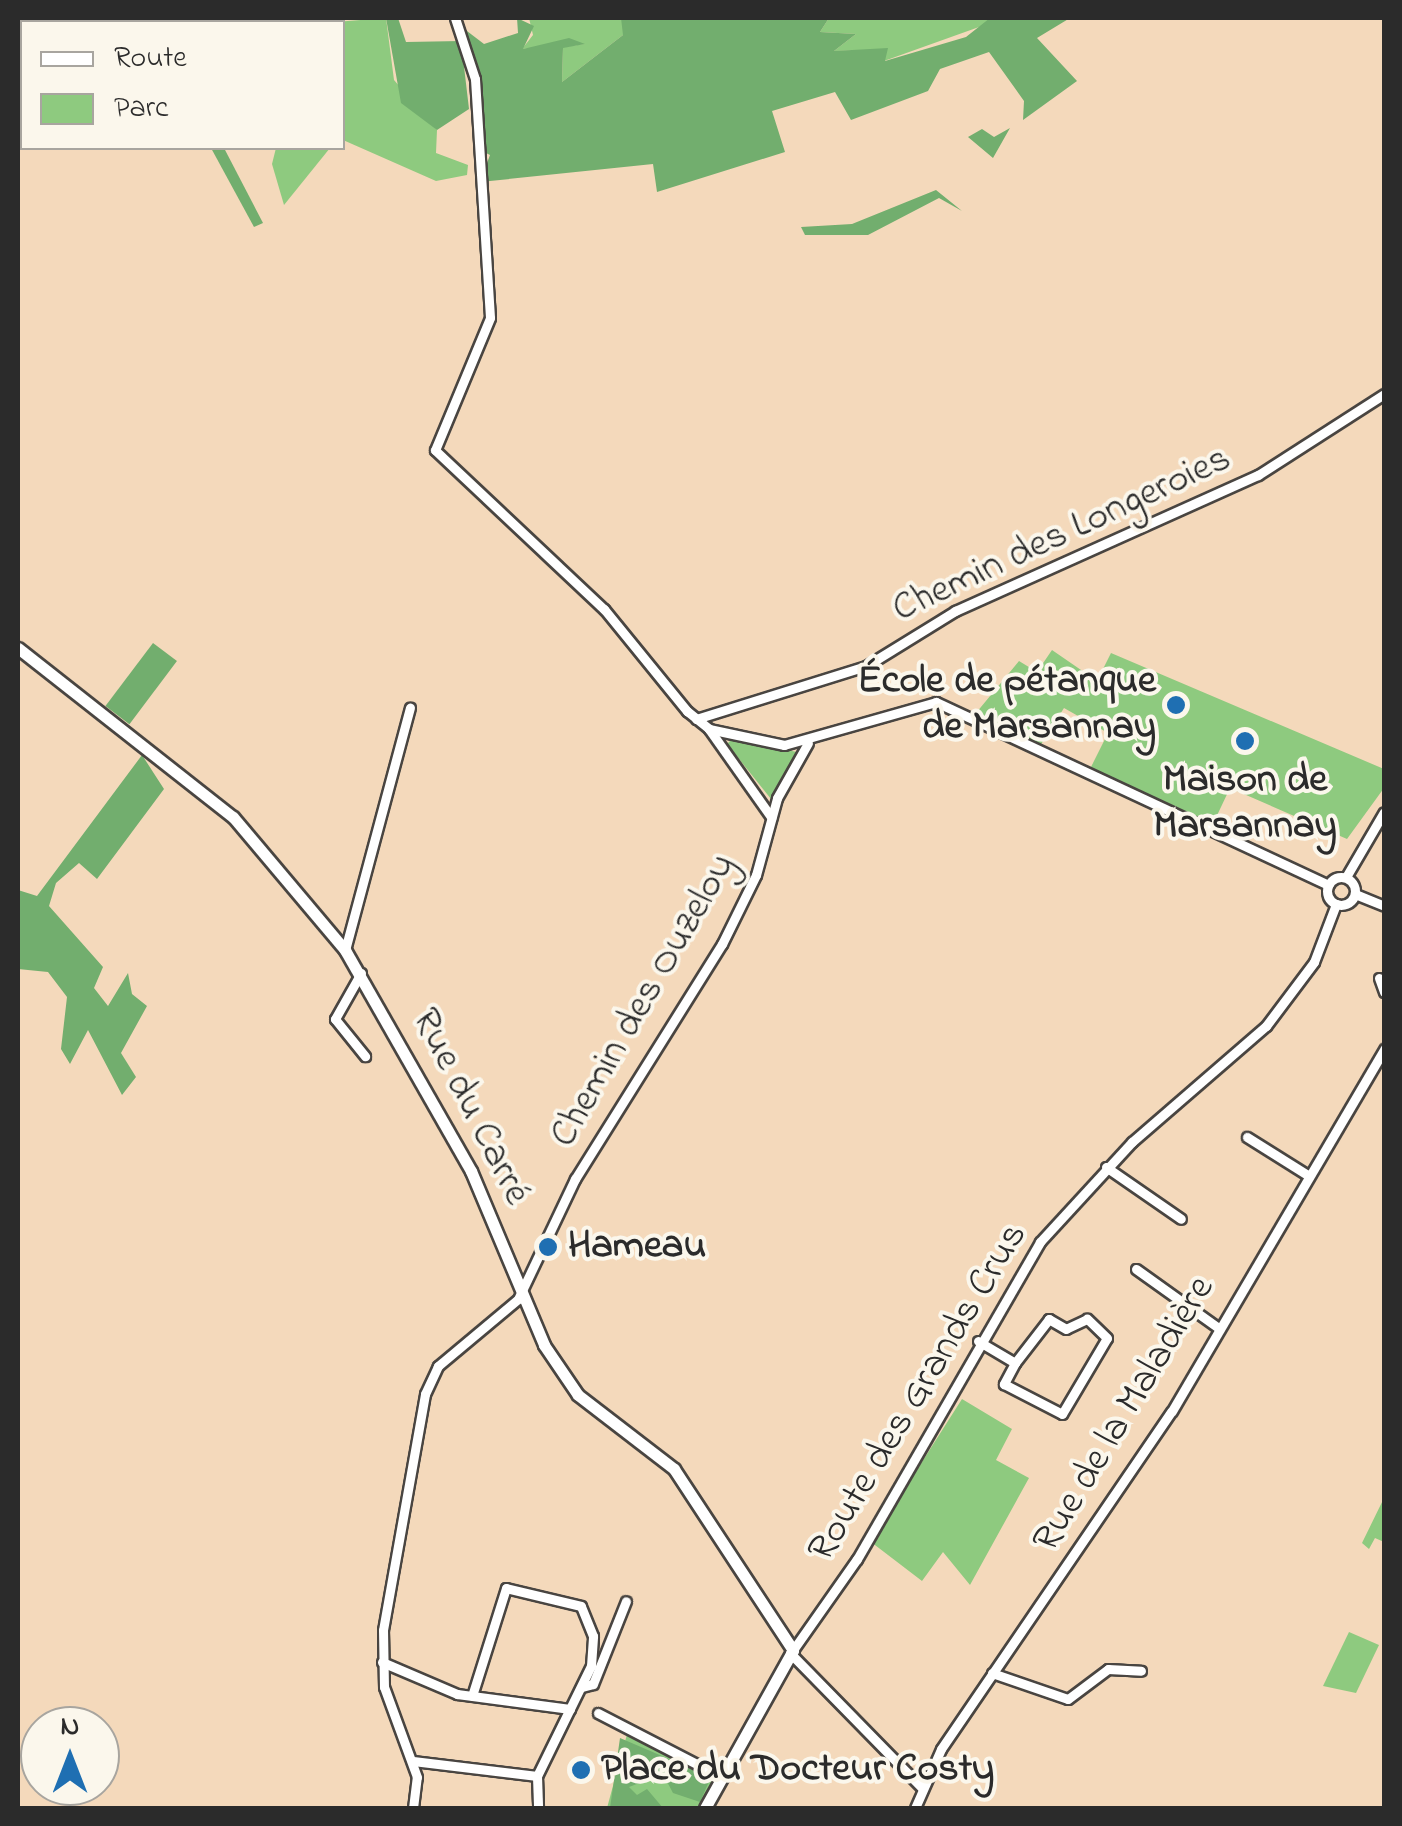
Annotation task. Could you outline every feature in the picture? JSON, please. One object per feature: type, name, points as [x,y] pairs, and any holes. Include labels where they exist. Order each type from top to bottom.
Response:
[{"type":"main road","name":"Rue du Carré","points":[[18,648],[233,818],[346,950],[471,1171],[520,1286],[578,1395],[674,1469],[791,1652]]},
{"type":"main road","points":[[705,1808],[791,1652]]},
{"type":"street","points":[[455,18],[475,79],[490,318],[436,450],[450,473],[589,594],[756,784],[772,820]]},
{"type":"street","name":"Chemin des Longeroies","points":[[696,719],[866,666],[955,611],[1059,572],[1120,533],[1258,475],[1384,394]]},
{"type":"street","points":[[709,729],[808,744],[914,701],[936,702],[1328,885],[1336,904],[1355,894]]},
{"type":"street","points":[[346,950],[410,708]]},
{"type":"street","name":"Chemin des Ouzeloy","points":[[382,1662],[389,1573],[425,1394],[438,1366],[495,1324],[520,1286],[604,1130],[722,944],[772,820],[808,744]]},
{"type":"street","points":[[1328,885],[1346,877],[1384,812]]},
{"type":"street","points":[[1346,877],[1355,894],[1384,906]]},
{"type":"street","name":"Route des Grands Crus","points":[[791,1652],[857,1559],[978,1340],[1040,1242],[1106,1167],[1266,1026],[1314,962],[1336,904]]},
{"type":"street","points":[[362,973],[336,1018],[365,1056]]},
{"type":"street","points":[[1380,978],[1384,992]]},
{"type":"street","name":"Rue de la Maladière","points":[[915,1808],[922,1788],[992,1673],[1172,1411],[1216,1326],[1384,1049]]},
{"type":"street","points":[[1247,1136],[1306,1174]]},
{"type":"street","points":[[1106,1167],[1181,1219]]},
{"type":"street","points":[[1136,1269],[1216,1326]]},
{"type":"street","points":[[1049,1319],[1066,1330],[1088,1319],[1107,1338],[1062,1414],[1004,1384],[1015,1362],[1049,1319]]},
{"type":"street","points":[[978,1340],[1015,1362]]},
{"type":"street","points":[[472,1696],[506,1588],[516,1585],[581,1606],[589,1618],[582,1687],[537,1776],[538,1808]]},
{"type":"street","points":[[582,1687],[593,1684],[626,1601]]},
{"type":"street","points":[[791,1652],[922,1788]]},
{"type":"street","points":[[382,1662],[472,1696],[570,1709]]},
{"type":"street","points":[[382,1662],[413,1760],[414,1808]]},
{"type":"street","points":[[992,1673],[1068,1699],[1108,1669],[1140,1671]]},
{"type":"street","points":[[598,1712],[720,1776]]},
{"type":"street","points":[[413,1760],[537,1776]]},
{"type":"green space","points":[[18,18],[226,18],[20,20],[18,73]]},
{"type":"green space","points":[[263,18],[351,18],[306,20]]},
{"type":"green space","points":[[386,18],[394,80],[437,130],[436,153],[468,165],[467,175],[436,181],[345,141],[345,21]]},
{"type":"green space","points":[[386,18],[398,18],[406,42],[461,41],[469,109],[437,130],[401,103]]},
{"type":"green space","points":[[517,18],[534,26],[523,49],[569,38],[585,44],[563,48],[562,82],[623,35],[621,18],[829,18],[820,32],[856,34],[834,51],[888,48],[885,61],[966,37],[990,18],[1070,18],[1037,38],[1077,81],[1023,120],[1024,101],[989,52],[940,69],[928,91],[851,120],[835,92],[772,111],[785,152],[657,192],[653,164],[480,182],[490,155],[482,151],[483,93],[463,28],[484,44],[518,33]]},
{"type":"green space","points":[[529,18],[621,18],[626,22],[623,35],[562,82],[563,47],[585,44],[522,49],[533,35]]},
{"type":"green space","points":[[829,18],[990,18],[993,22],[884,61],[872,50],[834,51],[856,34],[820,32]]},
{"type":"green space","points":[[1010,128],[993,158],[968,137],[982,129],[994,137]]},
{"type":"green space","points":[[212,150],[225,150],[263,223],[254,227]]},
{"type":"green space","points":[[276,150],[328,150],[284,205],[272,164]]},
{"type":"green space","points":[[936,190],[962,211],[939,198],[868,235],[805,235],[801,227],[852,224]]},
{"type":"green space","points":[[153,643],[177,661],[129,724],[105,706]]},
{"type":"green space","points":[[1052,650],[1097,681],[1111,653],[1384,769],[1384,788],[1347,839],[1230,788],[1212,826],[1090,769],[1108,733],[1064,708],[1040,746],[976,713],[1019,661],[1037,672]]},
{"type":"green space","points":[[732,739],[797,752],[771,799],[727,744]]},
{"type":"green space","points":[[142,755],[164,789],[97,879],[79,863],[56,883],[49,906],[103,967],[94,988],[108,1006],[128,973],[132,994],[147,1006],[121,1053],[136,1077],[122,1095],[88,1030],[70,1064],[61,1049],[67,997],[48,972],[18,969],[18,890],[37,896]]},
{"type":"green space","points":[[962,1399],[1012,1429],[996,1460],[1029,1478],[970,1585],[943,1552],[922,1581],[871,1542]]},
{"type":"green space","points":[[1384,1498],[1384,1542],[1375,1538],[1369,1549],[1362,1543]]},
{"type":"green space","points":[[1349,1632],[1379,1645],[1356,1693],[1323,1686]]},
{"type":"green space","points":[[629,1727],[715,1776],[701,1808],[607,1808]]},
{"type":"green space","points":[[620,1738],[711,1777],[700,1802],[673,1793],[663,1774],[629,1787],[637,1795],[647,1789],[663,1808],[610,1808]]},
{"type":"place","name":"École de pétanque de Marsannay","points":[[1176,705]]},
{"type":"place","name":"Maison de Marsannay","points":[[1245,741]]},
{"type":"place","name":"Hameau","points":[[548,1247]]},
{"type":"place","name":"Place du Docteur Costy","points":[[581,1770]]}]
